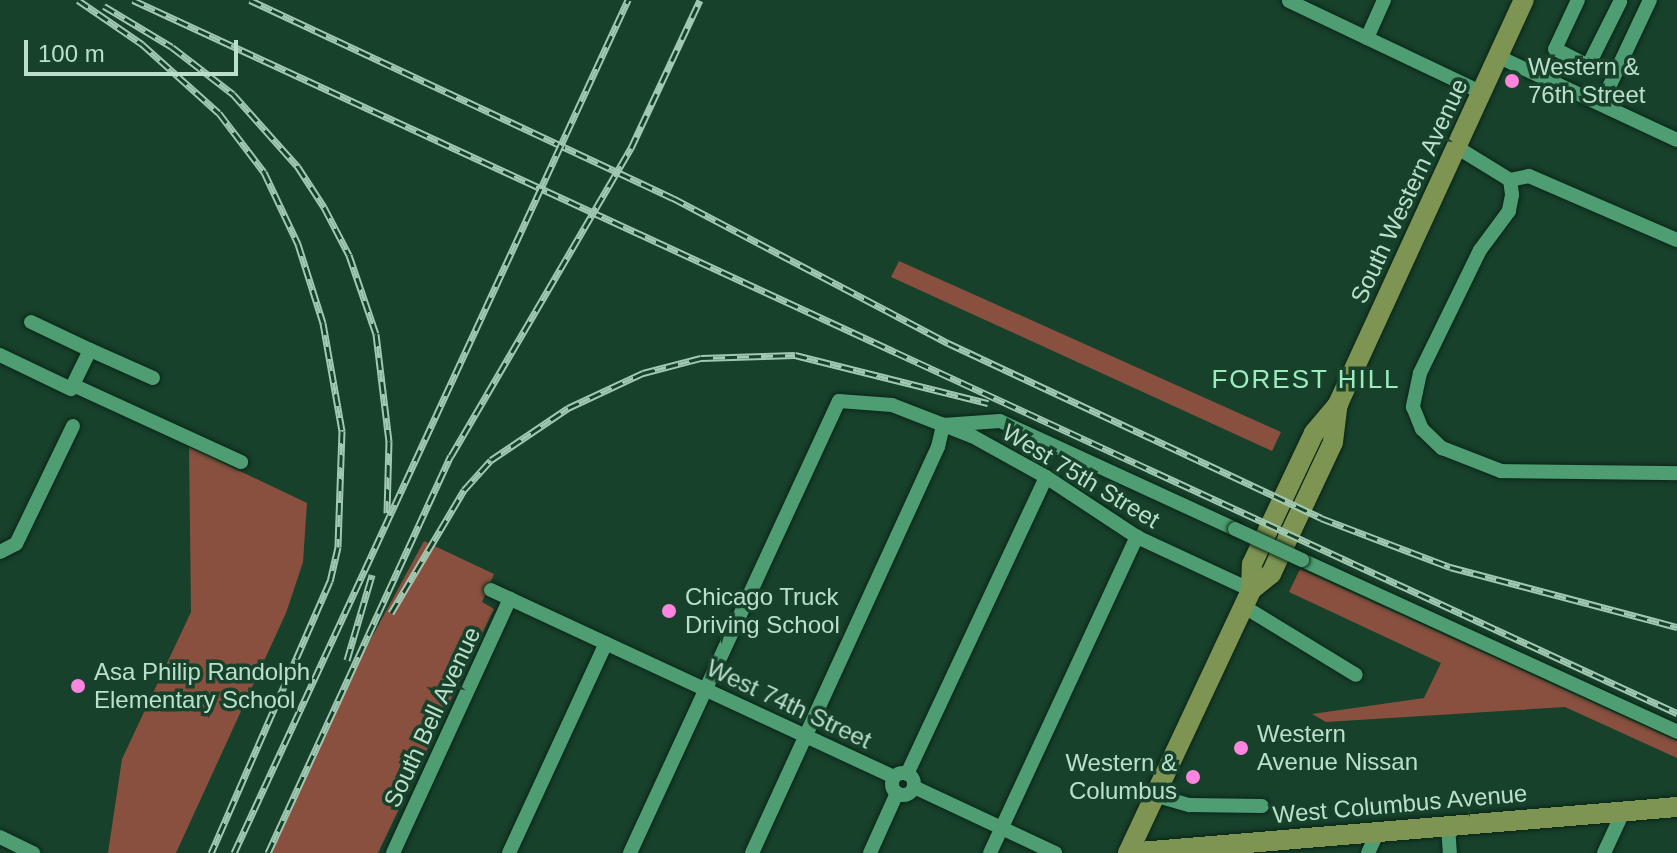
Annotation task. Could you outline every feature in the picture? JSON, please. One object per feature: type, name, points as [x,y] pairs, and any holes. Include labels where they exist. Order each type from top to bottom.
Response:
[{"type":"main road","name":"South Western Avenue","points":[[1128,853],[1247,598],[1271,574],[1333,442],[1338,404],[1524,0]]},
{"type":"main road","name":"West Columbus Avenue","points":[[1128,853],[1677,807]]},
{"type":"street","points":[[1367,38],[1384,0]]},
{"type":"street","points":[[1578,0],[1555,49],[1588,66],[1620,2]]},
{"type":"street","points":[[1601,104],[1650,0]]},
{"type":"street","points":[[1289,1],[1483,93]]},
{"type":"street","points":[[1499,57],[1677,140]]},
{"type":"street","points":[[1458,148],[1510,180],[1529,176],[1677,240]]},
{"type":"street","points":[[1510,180],[1509,211],[1480,250],[1420,373],[1413,407],[1422,429],[1442,448],[1501,471],[1677,473]]},
{"type":"street","points":[[31,322],[153,378]]},
{"type":"street","points":[[90,350],[73,385],[241,462]]},
{"type":"street","points":[[0,355],[71,389]]},
{"type":"street","name":"West 75th Street","points":[[705,690],[839,401],[892,405],[943,425],[1046,477],[1137,537],[1247,598],[1356,675]]},
{"type":"street","points":[[752,853],[938,447],[943,425],[1000,421],[1677,732]]},
{"type":"street","points":[[0,552],[16,544],[73,426]]},
{"type":"street","points":[[870,853],[1046,477]]},
{"type":"street","points":[[990,853],[1137,537]]},
{"type":"street","name":"West 74th Street","points":[[491,590],[806,737],[905,779],[1055,853]]},
{"type":"street","name":"South Bell Avenue","points":[[393,853],[510,599]]},
{"type":"street","points":[[509,853],[606,643]]},
{"type":"street","points":[[630,853],[705,690]]},
{"type":"street","points":[[1154,795],[1190,805],[1262,806]]},
{"type":"street","points":[[1604,853],[1623,812]]},
{"type":"street","points":[[1448,826],[1450,853]]},
{"type":"street","points":[[1368,853],[1378,832]]},
{"type":"street","points":[[0,837],[33,853]]},
{"type":"shaded area","points":[[899,261],[1281,432],[1272,451],[891,277]]},
{"type":"shaded area","points":[[189,447],[307,503],[303,562],[286,613],[176,853],[108,853],[122,759],[191,612]]},
{"type":"shaded area","points":[[424,541],[494,574],[482,602],[494,609],[378,853],[272,853],[359,661]]},
{"type":"shaded area","points":[[1300,569],[1677,741],[1677,758],[1565,707],[1326,722],[1312,714],[1424,698],[1441,663],[1289,592]]},
{"type":"railway","points":[[78,0],[142,44],[219,113],[264,172],[298,244],[323,323],[342,431],[338,547],[330,581],[211,853]]},
{"type":"railway","points":[[133,0],[1677,713]]},
{"type":"railway","points":[[250,0],[673,198],[948,343],[1321,518],[1450,567],[1677,627]]},
{"type":"railway","points":[[234,853],[628,0]]},
{"type":"railway","points":[[268,853],[451,456],[631,148],[700,0]]},
{"type":"railway","points":[[104,6],[172,47],[233,94],[298,167],[324,207],[349,255],[376,334],[389,441],[387,513]]},
{"type":"railway","points":[[391,613],[464,490],[491,460],[568,408],[643,373],[701,358],[795,355],[988,403]]},
{"type":"railway","points":[[347,660],[372,575]]},
{"type":"place","name":"Western & 76th Street","points":[[1512,81]]},
{"type":"place","name":"Chicago Truck Driving School","points":[[669,611]]},
{"type":"place","name":"Asa Philip Randolph Elementary School","points":[[78,686]]},
{"type":"place","name":"Western Avenue Nissan","points":[[1241,748]]},
{"type":"place","name":"Western & Columbus","points":[[1193,777]]},
{"type":"district","name":"FOREST HILL","points":[[1306,380]]}]
